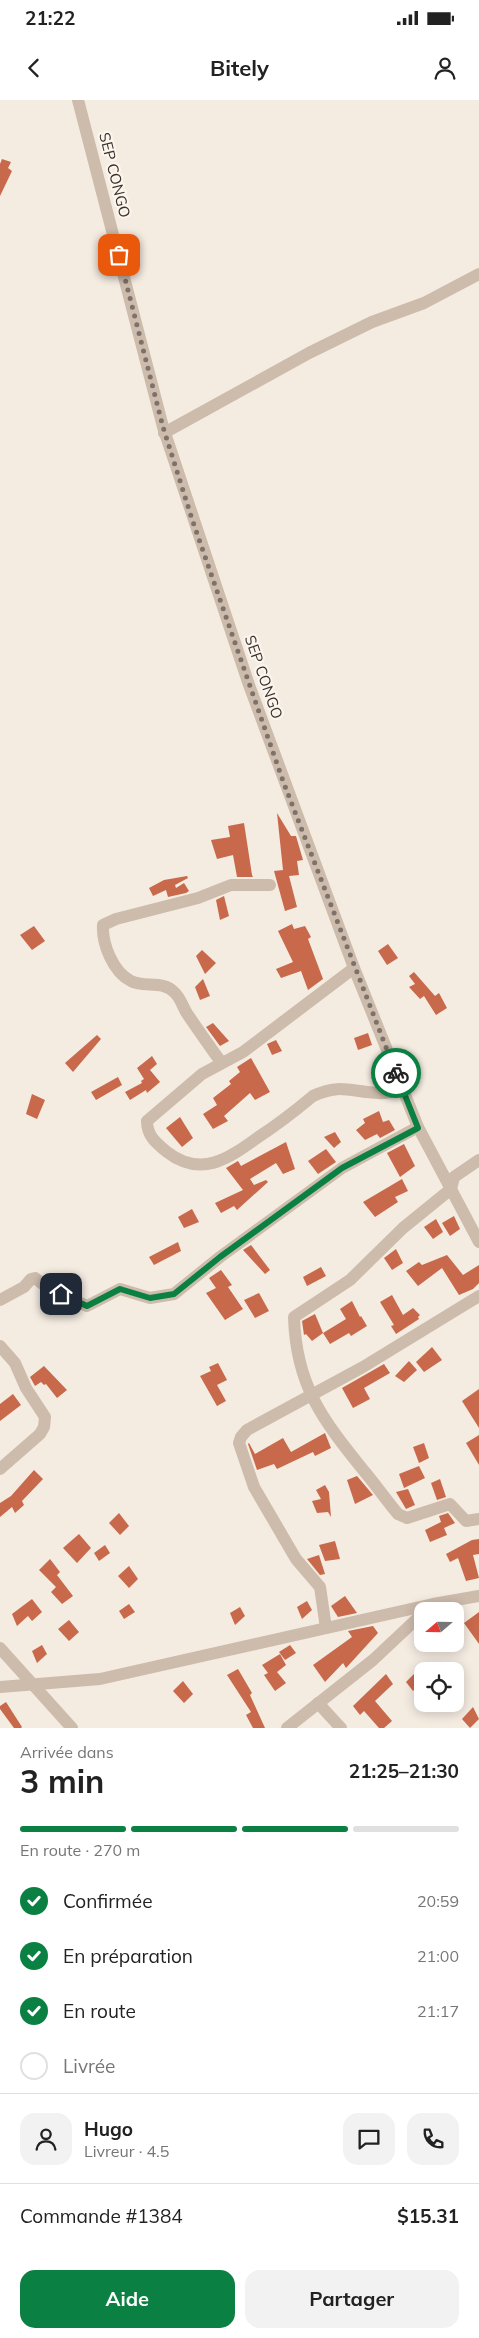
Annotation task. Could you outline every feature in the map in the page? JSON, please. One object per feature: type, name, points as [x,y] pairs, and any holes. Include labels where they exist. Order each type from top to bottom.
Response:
[{"type":"street","name":"SEP CONGO","points":[[78,100],[164,432],[249,685],[354,968],[418,1128],[479,1242]]},
{"type":"street","points":[[164,432],[308,353],[372,322],[424,303],[479,274]]},
{"type":"street","points":[[221,1062],[186,1013],[176,994],[170,988],[132,982],[121,974],[106,946],[102,935],[103,925],[116,919],[198,898],[230,885],[270,885]]},
{"type":"street","points":[[354,968],[243,1052],[221,1062],[202,1074],[147,1121],[147,1130],[150,1136],[175,1158],[204,1165],[222,1161],[239,1152],[288,1117],[313,1096],[324,1091],[334,1088],[381,1094],[403,1090]]},
{"type":"street","points":[[0,1300],[24,1288],[31,1279],[35,1278],[49,1288],[87,1306],[120,1289],[150,1298],[174,1294],[220,1257],[342,1168],[418,1128]]},
{"type":"street","points":[[479,1160],[454,1177],[451,1189],[403,1228],[350,1280],[294,1317],[301,1372],[310,1396],[332,1432],[398,1514],[407,1518],[450,1504],[466,1521],[479,1519]]},
{"type":"street","points":[[326,1628],[320,1587],[296,1559],[254,1486],[239,1443],[241,1437],[248,1430],[362,1367],[479,1296]]},
{"type":"street","points":[[0,1346],[15,1363],[26,1388],[44,1417],[44,1427],[40,1434],[0,1469]]},
{"type":"street","points":[[454,1602],[479,1596]]},
{"type":"street","points":[[0,1687],[100,1678],[326,1628],[414,1611]]},
{"type":"street","points":[[287,1728],[337,1690],[400,1637],[414,1622]]},
{"type":"street","points":[[0,1648],[72,1728]]},
{"type":"street","points":[[318,1703],[341,1728]]},
{"type":"building","points":[[2,159],[11,162],[8,168],[12,171],[0,196],[0,164]]},
{"type":"building","points":[[277,813],[291,836],[296,836],[303,860],[297,861],[299,875],[289,876],[297,907],[285,911],[274,871],[283,870]]},
{"type":"building","points":[[244,823],[253,877],[237,877],[233,855],[217,859],[211,840],[230,837],[228,826]]},
{"type":"building","points":[[187,876],[188,878],[175,885],[176,888],[184,883],[189,891],[186,893],[168,897],[166,890],[153,896],[149,888],[164,880]]},
{"type":"building","points":[[224,896],[229,916],[220,920],[216,900]]},
{"type":"building","points":[[292,924],[294,929],[305,926],[311,937],[308,939],[323,979],[308,990],[301,971],[281,978],[276,969],[293,962],[278,931]]},
{"type":"building","points":[[34,926],[45,941],[32,950],[20,935]]},
{"type":"building","points":[[388,944],[398,958],[387,965],[378,951]]},
{"type":"building","points":[[202,950],[216,963],[205,974],[196,956]]},
{"type":"building","points":[[414,972],[435,996],[439,993],[447,1008],[436,1015],[424,996],[420,999],[409,987],[415,984],[409,976]]},
{"type":"building","points":[[203,979],[210,996],[200,1000],[195,987]]},
{"type":"building","points":[[213,1023],[229,1041],[220,1046],[206,1027]]},
{"type":"building","points":[[368,1033],[372,1045],[358,1050],[354,1038]]},
{"type":"building","points":[[97,1035],[101,1039],[73,1072],[65,1063]]},
{"type":"building","points":[[276,1040],[282,1051],[272,1055],[267,1044]]},
{"type":"building","points":[[152,1056],[157,1064],[150,1070],[160,1082],[147,1093],[146,1090],[130,1100],[125,1092],[142,1083],[141,1081],[144,1079],[137,1068]]},
{"type":"building","points":[[251,1058],[270,1092],[255,1100],[250,1093],[224,1116],[228,1121],[213,1129],[203,1114],[217,1105],[213,1098],[231,1084],[229,1081],[240,1072],[237,1067]]},
{"type":"building","points":[[118,1077],[122,1085],[96,1100],[91,1092]]},
{"type":"building","points":[[32,1094],[45,1100],[37,1119],[26,1114]]},
{"type":"building","points":[[379,1111],[383,1122],[389,1120],[395,1130],[380,1138],[377,1134],[365,1140],[356,1130],[365,1123],[363,1119]]},
{"type":"building","points":[[180,1117],[193,1138],[182,1147],[166,1128]]},
{"type":"building","points":[[335,1132],[341,1142],[334,1148],[324,1137]]},
{"type":"building","points":[[286,1142],[295,1169],[283,1174],[276,1163],[250,1179],[254,1185],[266,1180],[268,1182],[237,1210],[234,1206],[221,1213],[215,1203],[243,1190],[226,1168],[238,1161],[241,1166]]},
{"type":"building","points":[[404,1144],[415,1166],[400,1177],[387,1153]]},
{"type":"building","points":[[326,1149],[336,1162],[318,1174],[308,1161]]},
{"type":"building","points":[[402,1179],[408,1191],[395,1197],[398,1202],[375,1217],[363,1202]]},
{"type":"building","points":[[192,1209],[199,1222],[184,1228],[178,1217]]},
{"type":"building","points":[[454,1216],[460,1229],[450,1236],[442,1223]]},
{"type":"building","points":[[436,1219],[443,1232],[433,1239],[424,1227]]},
{"type":"building","points":[[178,1242],[181,1251],[154,1265],[149,1257]]},
{"type":"building","points":[[251,1245],[270,1270],[265,1274],[243,1250]]},
{"type":"building","points":[[396,1249],[403,1263],[392,1270],[384,1258]]},
{"type":"building","points":[[447,1255],[463,1275],[479,1265],[479,1283],[473,1289],[459,1295],[442,1268],[418,1286],[406,1271],[419,1262],[422,1265]]},
{"type":"building","points":[[321,1267],[326,1276],[307,1286],[303,1277]]},
{"type":"building","points":[[221,1270],[232,1285],[228,1287],[243,1309],[225,1320],[206,1293],[216,1288],[209,1278]]},
{"type":"building","points":[[259,1293],[269,1311],[255,1318],[244,1300]]},
{"type":"building","points":[[392,1295],[403,1315],[413,1308],[420,1315],[419,1319],[396,1334],[391,1326],[394,1325],[380,1302]]},
{"type":"building","points":[[352,1301],[367,1326],[351,1336],[349,1333],[330,1344],[323,1333],[346,1319],[340,1309]]},
{"type":"building","points":[[315,1314],[323,1333],[312,1341],[306,1334],[304,1335],[302,1321]]},
{"type":"building","points":[[432,1347],[442,1360],[424,1372],[416,1362]]},
{"type":"building","points":[[409,1361],[417,1370],[404,1382],[395,1376]]},
{"type":"building","points":[[218,1363],[227,1380],[217,1385],[226,1401],[217,1406],[200,1376],[211,1371],[209,1367]]},
{"type":"building","points":[[384,1364],[390,1373],[364,1388],[370,1399],[353,1408],[342,1388]]},
{"type":"building","points":[[44,1366],[67,1390],[57,1398],[46,1384],[44,1385],[41,1382],[35,1386],[30,1377]]},
{"type":"building","points":[[479,1389],[479,1428],[462,1401]]},
{"type":"building","points":[[13,1394],[21,1405],[0,1421],[0,1404]]},
{"type":"building","points":[[325,1433],[331,1448],[315,1456],[313,1452],[277,1469],[274,1464],[257,1470],[248,1444],[255,1454],[283,1438],[291,1452]]},
{"type":"building","points":[[479,1435],[479,1465],[466,1443]]},
{"type":"building","points":[[424,1443],[429,1458],[419,1463],[413,1447]]},
{"type":"building","points":[[419,1466],[425,1478],[404,1488],[399,1474]]},
{"type":"building","points":[[34,1470],[43,1479],[22,1501],[24,1505],[15,1513],[12,1507],[0,1517],[0,1503],[11,1496]]},
{"type":"building","points":[[357,1476],[373,1495],[355,1504],[347,1480]]},
{"type":"building","points":[[440,1479],[446,1497],[437,1500],[431,1483]]},
{"type":"building","points":[[325,1485],[329,1492],[331,1517],[328,1512],[317,1513],[312,1501],[321,1499],[316,1490]]},
{"type":"building","points":[[408,1489],[415,1505],[406,1509],[396,1492]]},
{"type":"building","points":[[119,1513],[129,1526],[120,1535],[109,1523]]},
{"type":"building","points":[[448,1513],[455,1523],[444,1528],[447,1535],[430,1542],[425,1530],[441,1522],[439,1516]]},
{"type":"building","points":[[79,1534],[91,1548],[77,1563],[63,1548]]},
{"type":"building","points":[[479,1539],[479,1554],[473,1555],[479,1578],[466,1581],[458,1558],[450,1562],[446,1554],[472,1540]]},
{"type":"building","points":[[335,1541],[340,1559],[325,1561],[319,1545]]},
{"type":"building","points":[[105,1545],[110,1553],[99,1561],[94,1553]]},
{"type":"building","points":[[319,1555],[325,1574],[320,1575],[307,1559]]},
{"type":"building","points":[[50,1559],[60,1572],[57,1575],[73,1596],[62,1604],[51,1592],[56,1587],[39,1570]]},
{"type":"building","points":[[129,1566],[138,1579],[129,1588],[118,1576]]},
{"type":"building","points":[[345,1596],[357,1613],[338,1617],[331,1606]]},
{"type":"building","points":[[32,1599],[42,1612],[32,1621],[28,1616],[17,1626],[12,1614]]},
{"type":"building","points":[[307,1601],[312,1610],[302,1619],[297,1607]]},
{"type":"building","points":[[129,1604],[135,1612],[124,1619],[119,1611]]},
{"type":"building","points":[[240,1607],[245,1616],[235,1625],[230,1613]]},
{"type":"building","points":[[479,1612],[479,1644],[464,1623]]},
{"type":"building","points":[[69,1620],[79,1632],[69,1641],[58,1629]]},
{"type":"building","points":[[373,1626],[378,1633],[346,1668],[343,1663],[325,1682],[313,1665],[352,1637],[348,1631]]},
{"type":"building","points":[[42,1645],[47,1654],[37,1663],[32,1651]]},
{"type":"building","points":[[290,1645],[296,1653],[285,1660],[279,1652]]},
{"type":"building","points":[[280,1654],[286,1665],[277,1672],[286,1683],[275,1691],[264,1675],[268,1673],[262,1665]]},
{"type":"building","points":[[238,1669],[252,1693],[250,1695],[265,1728],[253,1728],[246,1715],[251,1712],[227,1675]]},
{"type":"building","points":[[386,1674],[393,1684],[375,1701],[392,1721],[384,1728],[379,1728],[364,1711],[360,1715],[353,1706]]},
{"type":"building","points":[[414,1674],[413,1691],[406,1682]]},
{"type":"building","points":[[183,1681],[193,1694],[184,1703],[173,1691]]},
{"type":"building","points":[[6,1702],[21,1728],[14,1728],[0,1709],[0,1706]]},
{"type":"building","points":[[473,1707],[479,1719],[470,1728],[462,1719]]},
{"type":"way so far","points":[[119,255],[163,427],[192,519],[283,781],[396,1073]]},
{"type":"route","points":[[61,1294],[87,1306],[114,1290],[120,1289],[150,1298],[174,1294],[220,1257],[342,1168],[418,1128],[396,1073]]}]
